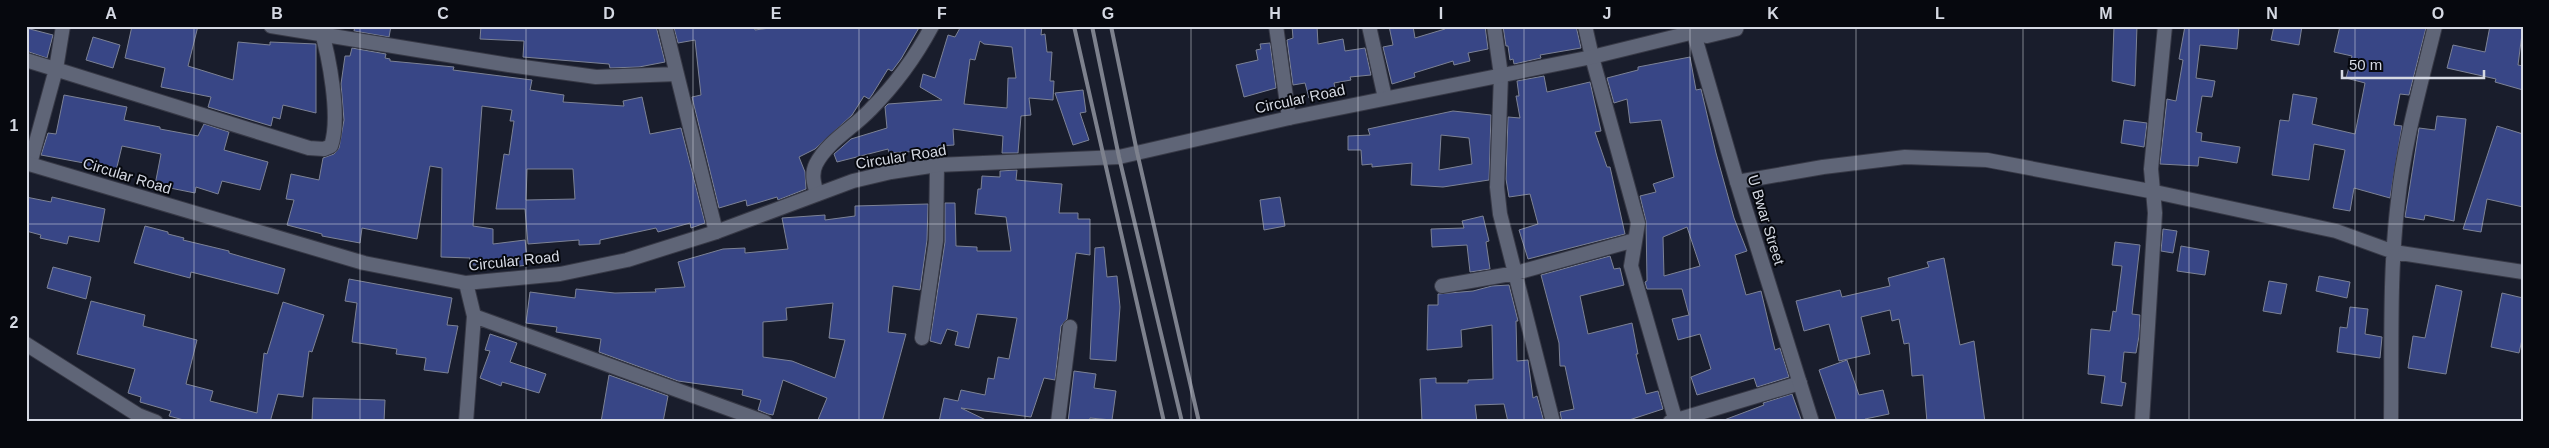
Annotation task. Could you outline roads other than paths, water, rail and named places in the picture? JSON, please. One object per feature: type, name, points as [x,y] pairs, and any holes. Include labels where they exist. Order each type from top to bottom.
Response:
[{"type":"street","points":[[28,163],[56,69],[63,26]]},
{"type":"street","points":[[271,26],[321,30],[508,65],[596,77],[677,74]]},
{"type":"street","points":[[666,26],[716,232]]},
{"type":"street","points":[[817,194],[812,177],[815,165],[892,85],[932,26]]},
{"type":"street","points":[[1276,26],[1289,118]]},
{"type":"street","points":[[1369,26],[1385,98]]},
{"type":"street","points":[[1494,26],[1501,75],[1497,187],[1500,214],[1553,422]]},
{"type":"street","points":[[1585,26],[1638,223],[1631,266],[1674,421],[1800,383]]},
{"type":"street","name":"Circular Road","points":[[28,163],[364,263],[466,283],[560,274],[627,260],[716,232],[853,181],[937,165],[1119,157],[1289,118],[1592,57],[1693,29],[1707,36],[1737,26]]},
{"type":"street","points":[[2142,422],[2155,192],[2151,169],[2165,26]]},
{"type":"street","points":[[2391,422],[2394,252],[2398,200],[2409,131],[2435,26]]},
{"type":"street","name":"U Bwar Street","points":[[1693,29],[1737,182],[1812,422]]},
{"type":"street","points":[[26,60],[309,148],[324,149],[330,146],[334,136],[333,95],[321,30]]},
{"type":"street","points":[[1737,182],[1824,167],[1905,157],[1987,160],[2155,192],[2336,231],[2394,252],[2523,272]]},
{"type":"street","points":[[922,338],[936,241],[937,165]]},
{"type":"street","points":[[1442,286],[1516,273],[1635,240]]},
{"type":"street","points":[[466,283],[474,316],[466,422]]},
{"type":"street","points":[[474,316],[765,422]]},
{"type":"street","points":[[1058,422],[1070,327]]},
{"type":"street","points":[[26,344],[138,415],[156,422]]},
{"type":"railway","points":[[1074,26],[1164,422]]},
{"type":"railway","points":[[1092,26],[1119,157],[1182,422]]},
{"type":"railway","points":[[1111,26],[1137,152],[1199,422]]}]
